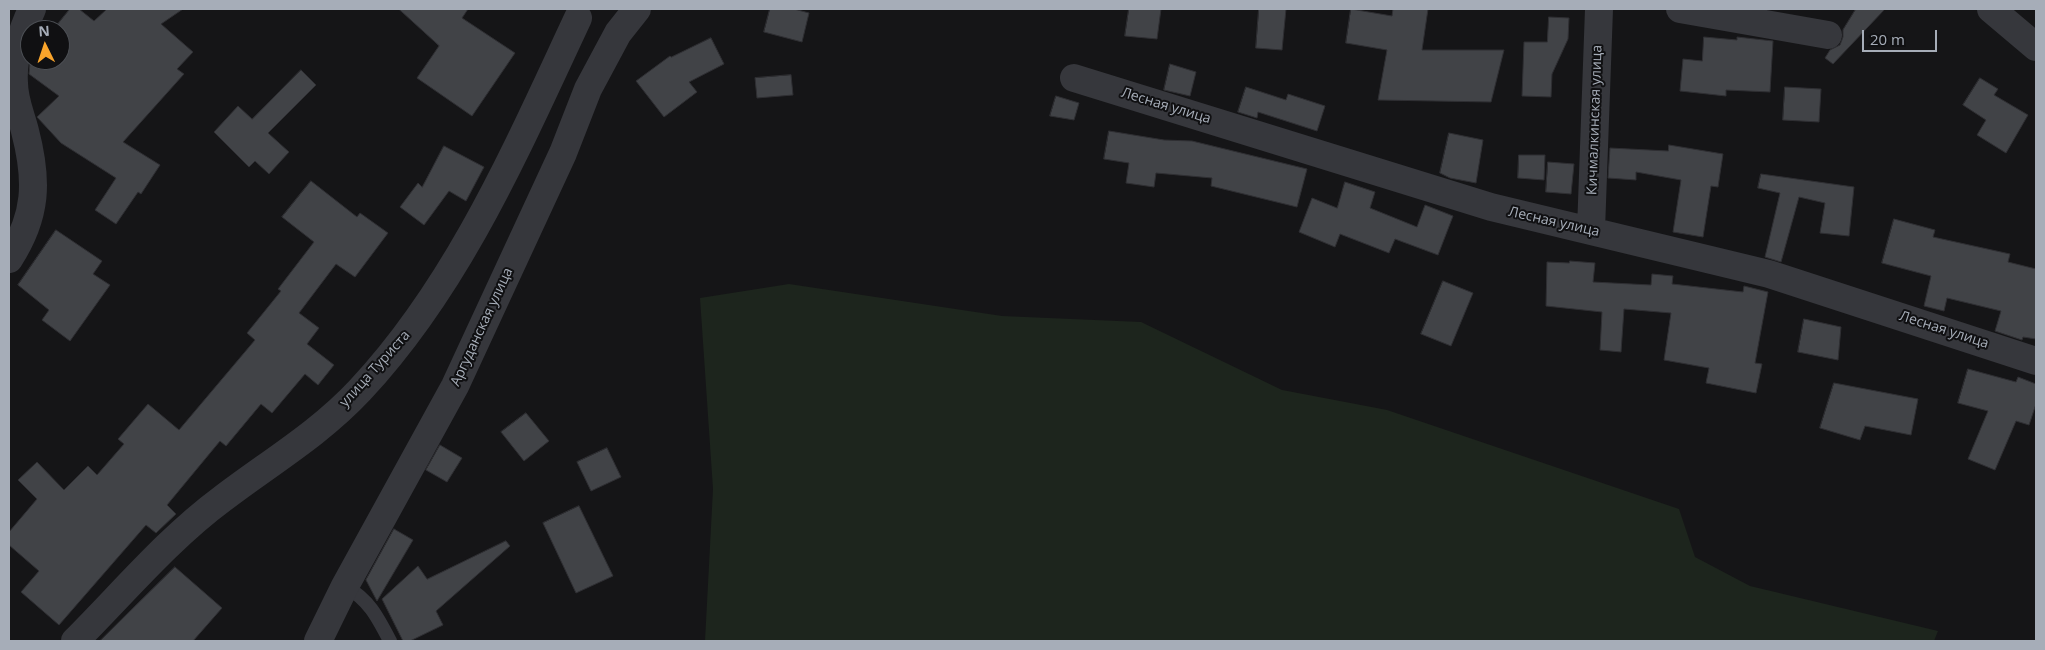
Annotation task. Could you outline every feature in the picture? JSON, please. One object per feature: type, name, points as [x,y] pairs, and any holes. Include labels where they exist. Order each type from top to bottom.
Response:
[{"type":"street","points":[[9,259],[22,237],[30,217],[33,200],[33,169],[13,81],[14,44],[32,9]]},
{"type":"street","name":"Аргуданская улица","points":[[318,641],[344,586],[455,386],[563,154],[588,90],[618,33],[637,9]]},
{"type":"street","name":"Кичмалкинская улица","points":[[1591,230],[1599,9]]},
{"type":"street","points":[[1680,9],[1828,35]]},
{"type":"street","points":[[1991,9],[2036,47]]},
{"type":"street","points":[[574,14],[618,33]]},
{"type":"street","name":"улица Туриста","points":[[75,641],[153,561],[221,499],[281,458],[360,391],[403,340],[429,304],[465,247],[513,157],[574,14]]},
{"type":"street","name":"Лесная улица","points":[[1074,78],[1491,207],[1769,274],[2036,361]]},
{"type":"lane","points":[[344,586],[355,592],[372,608],[390,641]]},
{"type":"shaded area","points":[[789,284],[1002,316],[1141,322],[1282,390],[1387,410],[1679,509],[1695,557],[1750,586],[1938,631],[1934,641],[705,641],[713,489],[700,298]]},
{"type":"building","points":[[70,9],[79,9],[94,21],[107,9],[183,9],[161,24],[193,52],[177,69],[184,74],[123,142],[160,165],[141,194],[138,192],[116,224],[95,210],[116,178],[61,143],[37,117],[59,96],[29,74],[29,70],[70,70],[70,20],[61,20]]},
{"type":"building","points":[[399,9],[468,9],[462,18],[515,53],[472,116],[417,78],[439,46]]},
{"type":"building","points":[[770,9],[794,9],[809,13],[802,42],[764,32]]},
{"type":"building","points":[[1129,9],[1161,9],[1157,39],[1125,36]]},
{"type":"building","points":[[1259,9],[1286,9],[1282,50],[1256,48]]},
{"type":"building","points":[[1351,9],[1392,16],[1393,9],[1428,9],[1422,50],[1504,50],[1491,102],[1378,100],[1387,50],[1346,43]]},
{"type":"building","points":[[1856,9],[1885,9],[1833,64],[1825,58],[1830,50],[1840,45],[1843,30]]},
{"type":"building","points":[[1549,17],[1569,18],[1568,39],[1552,74],[1551,97],[1522,96],[1524,42],[1547,42]]},
{"type":"building","points":[[1704,37],[1737,40],[1737,37],[1773,41],[1770,92],[1726,90],[1726,96],[1680,91],[1683,59],[1702,61]]},
{"type":"building","points":[[711,38],[724,64],[689,82],[697,92],[664,117],[636,81],[670,56]]},
{"type":"building","points":[[1170,64],[1196,72],[1190,96],[1164,90]]},
{"type":"building","points":[[301,70],[316,85],[268,133],[289,152],[269,174],[255,161],[249,167],[214,132],[238,106],[252,119]]},
{"type":"building","points":[[791,75],[793,95],[757,98],[755,78]]},
{"type":"building","points":[[1980,78],[1998,89],[1994,95],[2028,115],[2006,153],[1977,135],[1986,120],[1963,105]]},
{"type":"building","points":[[1246,87],[1286,100],[1288,94],[1325,106],[1317,131],[1258,112],[1257,118],[1238,112]]},
{"type":"building","points":[[1785,87],[1821,89],[1819,122],[1783,120]]},
{"type":"building","points":[[1056,96],[1079,103],[1074,120],[1050,116]]},
{"type":"building","points":[[1109,131],[1164,140],[1192,141],[1307,169],[1297,207],[1211,186],[1212,178],[1156,173],[1154,187],[1126,183],[1129,163],[1104,159]]},
{"type":"building","points":[[1449,133],[1483,140],[1476,183],[1450,178],[1440,173]]},
{"type":"building","points":[[1669,145],[1723,154],[1718,187],[1711,186],[1703,237],[1673,232],[1681,180],[1636,172],[1636,180],[1608,178],[1610,148],[1668,151]]},
{"type":"building","points":[[444,146],[484,167],[466,201],[449,191],[424,225],[400,207],[418,183],[422,187]]},
{"type":"building","points":[[1519,155],[1545,155],[1544,180],[1518,178]]},
{"type":"building","points":[[1548,162],[1574,164],[1571,194],[1546,192]]},
{"type":"building","points":[[1761,174],[1854,187],[1849,236],[1820,233],[1825,203],[1799,197],[1781,262],[1765,257],[1780,193],[1758,188]]},
{"type":"building","points":[[311,181],[357,217],[360,213],[388,233],[355,277],[336,264],[299,313],[319,328],[307,344],[334,365],[318,385],[305,374],[272,413],[261,404],[226,446],[220,441],[167,505],[176,514],[156,533],[146,525],[59,625],[21,592],[39,571],[9,545],[9,532],[37,499],[18,480],[37,462],[64,490],[88,466],[97,475],[124,444],[118,439],[148,404],[179,430],[255,340],[247,333],[281,291],[278,289],[314,242],[282,217]]},
{"type":"building","points":[[1345,182],[1375,192],[1370,208],[1417,227],[1425,205],[1453,216],[1438,255],[1395,239],[1389,253],[1340,234],[1335,247],[1299,232],[1312,198],[1337,208]]},
{"type":"building","points":[[1894,219],[1935,230],[1933,237],[2010,254],[2008,262],[2036,269],[2036,339],[2023,337],[2022,340],[1995,331],[2001,311],[1947,298],[1944,311],[1924,306],[1931,276],[1882,263]]},
{"type":"building","points":[[56,230],[102,261],[93,274],[110,285],[70,341],[42,320],[49,310],[18,285]]},
{"type":"building","points":[[1570,261],[1595,263],[1593,282],[1651,285],[1652,274],[1673,276],[1672,284],[1743,292],[1744,286],[1768,292],[1755,363],[1762,364],[1756,393],[1706,383],[1709,368],[1664,360],[1671,313],[1624,309],[1621,352],[1600,350],[1602,312],[1546,306],[1547,262],[1569,263]]},
{"type":"building","points":[[1443,281],[1473,293],[1451,346],[1421,334]]},
{"type":"building","points":[[1804,319],[1841,327],[1838,360],[1798,352]]},
{"type":"building","points":[[1968,369],[2016,382],[2018,377],[2036,384],[2036,404],[2029,425],[2016,421],[1995,470],[1968,459],[1988,411],[1958,403]]},
{"type":"building","points":[[1834,383],[1918,399],[1911,435],[1865,426],[1860,440],[1820,428]]},
{"type":"building","points":[[526,413],[549,441],[524,461],[501,432]]},
{"type":"building","points":[[440,445],[462,458],[447,482],[426,470]]},
{"type":"building","points":[[607,448],[621,477],[591,491],[577,462]]},
{"type":"building","points":[[579,506],[613,576],[576,593],[543,523]]},
{"type":"building","points":[[394,529],[413,540],[377,601],[366,580]]},
{"type":"building","points":[[506,541],[510,546],[436,611],[443,625],[410,641],[403,641],[382,599],[418,566],[427,579]]},
{"type":"building","points":[[175,567],[222,608],[193,641],[100,641]]}]
